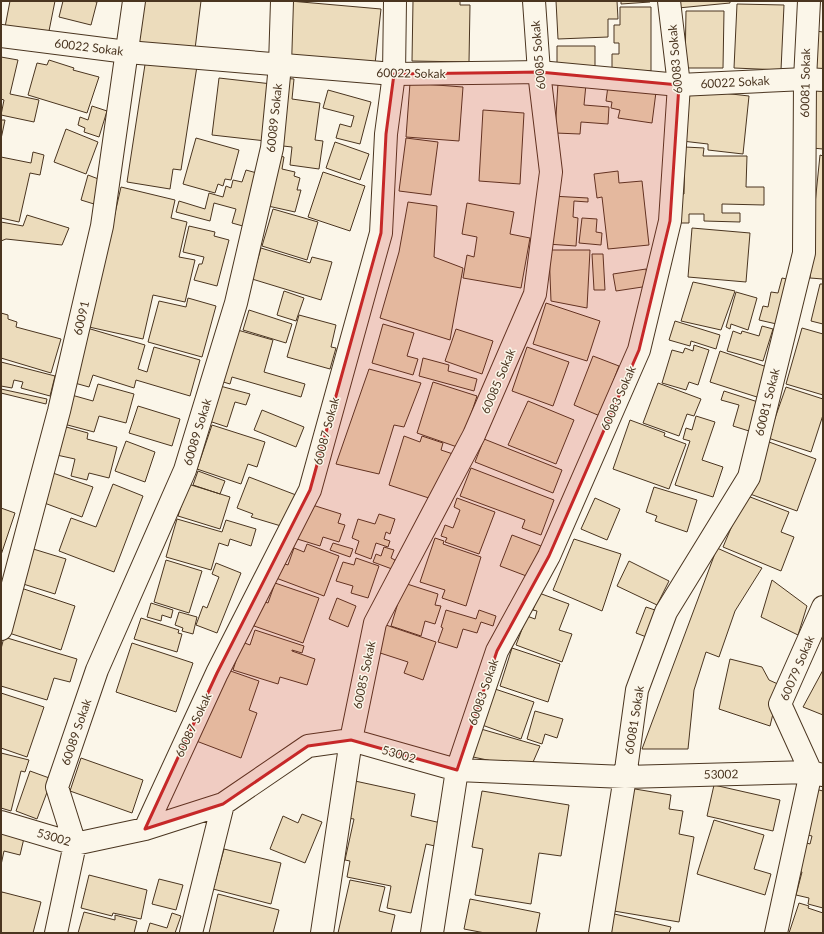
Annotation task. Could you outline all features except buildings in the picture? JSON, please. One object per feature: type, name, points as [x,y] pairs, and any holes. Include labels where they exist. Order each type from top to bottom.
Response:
[{"type":"street","name":"60091","points":[[1,629],[58,411],[102,226],[134,1]]},
{"type":"street","name":"60089 Sokak","points":[[75,844],[57,787],[97,670],[185,470],[236,303],[272,148],[280,65],[282,1]]},
{"type":"street","name":"60087 Sokak","points":[[145,828],[217,673],[310,490],[381,233],[386,134],[394,74],[395,1]]},
{"type":"street","name":"60085 Sokak","points":[[322,933],[351,740],[375,622],[474,435],[535,294],[551,172],[539,72],[534,1]]},
{"type":"street","name":"60083 Sokak","points":[[432,933],[457,770],[497,651],[549,556],[639,350],[670,221],[679,85],[669,1]]},
{"type":"street","name":"60081 Sokak","points":[[600,933],[625,777],[636,690],[666,612],[749,477],[804,253],[814,79],[809,1]]},
{"type":"street","name":"60022 Sokak","points":[[1,36],[127,52],[394,74],[539,72],[679,85],[814,79]]},
{"type":"street","name":"60079 Sokak","points":[[817,774],[780,704],[823,607]]},
{"type":"street","name":"53002","points":[[1,822],[75,844],[145,828],[223,804],[308,746],[351,740],[457,770],[625,777],[817,774]]},
{"type":"street","points":[[776,933],[817,774]]},
{"type":"street","points":[[191,933],[223,804]]},
{"type":"street","points":[[56,933],[75,844]]},
{"type":"highlighted area","points":[[539,72],[679,85],[670,221],[639,350],[549,556],[497,651],[457,770],[351,740],[308,746],[223,804],[145,829],[217,673],[310,490],[381,233],[386,134],[394,74]]}]
